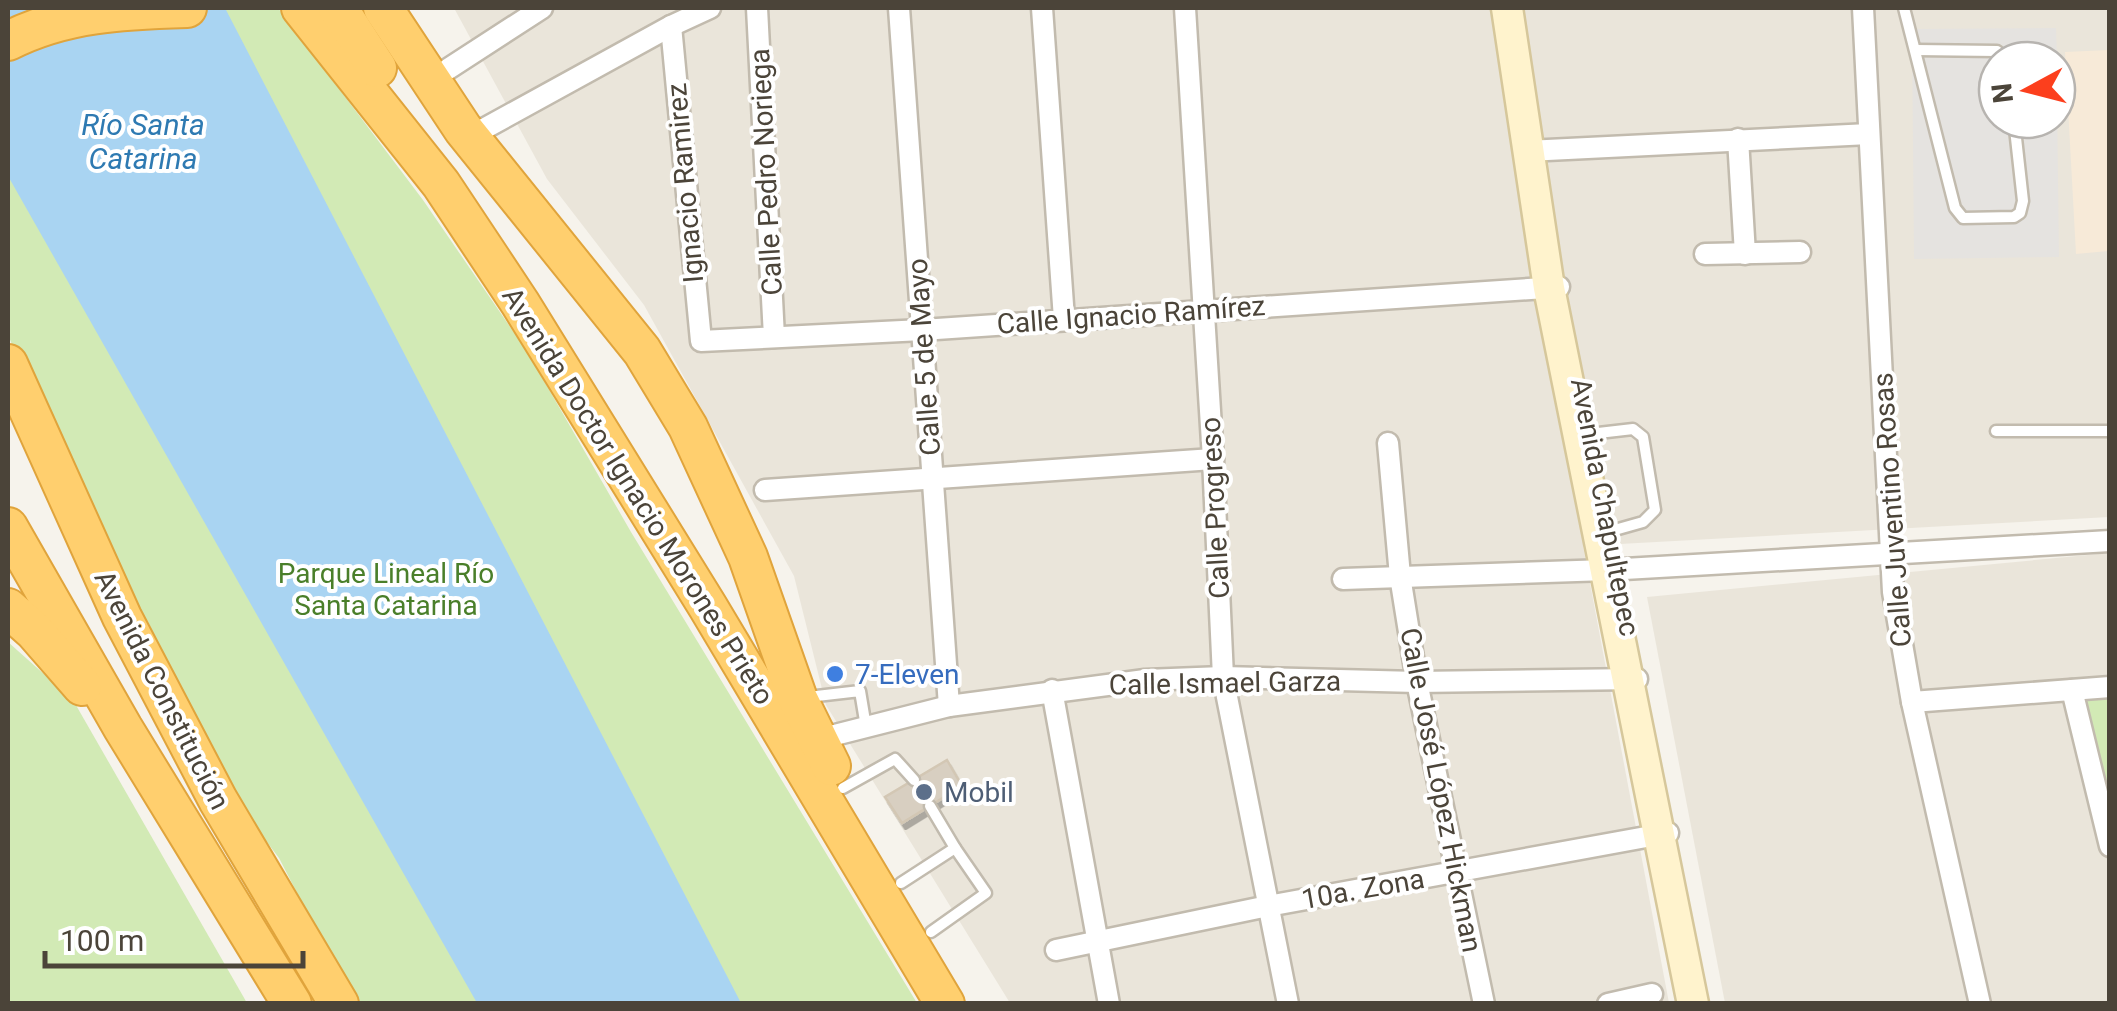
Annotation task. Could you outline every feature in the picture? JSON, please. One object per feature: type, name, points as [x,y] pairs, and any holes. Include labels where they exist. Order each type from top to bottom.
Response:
[{"type":"highway","points":[[8,41],[61,19],[106,10],[186,8]]},
{"type":"highway","name":"Avenida Doctor Ignacio Morones Prieto","points":[[301,8],[441,184],[530,319],[944,1004]]},
{"type":"highway","points":[[338,8],[408,115],[441,184]]},
{"type":"highway","points":[[382,8],[478,132]]},
{"type":"highway","points":[[410,8],[448,70],[478,132]]},
{"type":"highway","name":"Avenida Doctor Ignacio Morones Prieto","points":[[478,132],[528,186],[545,232],[642,351],[688,427],[748,556],[815,740],[974,1004]]},
{"type":"highway","name":"Avenida Constitución","points":[[8,364],[122,617],[218,800],[340,1004]]},
{"type":"highway","name":"Avenida Constitución","points":[[8,527],[123,728],[292,1004]]},
{"type":"highway","points":[[8,580],[78,646]]},
{"type":"highway","points":[[8,608],[123,728]]},
{"type":"highway","points":[[708,608],[798,698]]},
{"type":"highway","points":[[268,884],[322,1004]]},
{"type":"main road","points":[[1507,8],[1532,150]]},
{"type":"main road","name":"Avenida Chapultepec","points":[[1520,8],[1532,150],[1555,287],[1665,833],[1704,1004]]},
{"type":"main road","points":[[1665,833],[1693,1004]]},
{"type":"street","points":[[448,70],[542,8]]},
{"type":"street","points":[[478,132],[710,8]]},
{"type":"street","name":"Calle Pedro Noriega","points":[[757,8],[774,337]]},
{"type":"street","name":"Calle 5 de Mayo","points":[[899,8],[949,706]]},
{"type":"street","points":[[1042,8],[1064,320]]},
{"type":"street","name":"Calle Progreso","points":[[1185,8],[1223,678],[1288,1004]]},
{"type":"street","name":"Calle Juventino Rosas","points":[[1863,8],[1890,556],[1912,702],[1980,1004]]},
{"type":"street","name":"Ignacio Ramirez","points":[[671,26],[701,340]]},
{"type":"street","points":[[1532,150],[1869,134]]},
{"type":"street","points":[[1738,139],[1745,254]]},
{"type":"street","points":[[1705,254],[1800,252]]},
{"type":"street","name":"Calle Ignacio Ramírez","points":[[701,340],[922,330],[1555,287]]},
{"type":"street","name":"Calle José López Hickman","points":[[1388,443],[1400,576],[1418,682],[1484,1004]]},
{"type":"street","points":[[765,490],[1213,459]]},
{"type":"street","points":[[1344,579],[1890,556],[2110,541]]},
{"type":"street","name":"Calle Ismael Garza","points":[[815,740],[949,706],[1144,680],[1635,679]]},
{"type":"street","points":[[1912,702],[2110,687]]},
{"type":"street","points":[[1052,690],[1109,1004]]},
{"type":"street","points":[[2072,690],[2109,838]]},
{"type":"street","name":"10a. Zona","points":[[1056,950],[1268,906],[1665,833]]},
{"type":"street","points":[[1608,1004],[1652,994]]},
{"type":"lane","points":[[1904,8],[1955,208],[1963,218],[2014,217],[2020,213],[2023,201],[2016,140]]},
{"type":"lane","points":[[1916,50],[1977,51]]},
{"type":"lane","points":[[1585,434],[1633,428],[1643,438],[1654,510],[1642,522],[1605,532]]},
{"type":"lane","points":[[1996,431],[2110,431]]},
{"type":"lane","points":[[798,698],[860,691],[866,727]]},
{"type":"lane","points":[[843,788],[896,759],[914,780]]},
{"type":"lane","points":[[930,806],[986,893],[931,932]]},
{"type":"lane","points":[[901,883],[955,848]]},
{"type":"shaded area","points":[[454,8],[2109,8],[2109,517],[1583,546],[1669,1003],[1010,1003],[826,705],[794,576],[644,305],[547,179]]},
{"type":"shaded area","points":[[2056,28],[2056,40],[1977,40],[1977,140],[2057,140],[2059,257],[1914,259],[1912,29]]},
{"type":"shaded area","points":[[2109,50],[2109,251],[2076,254],[2070,140],[2077,140],[2077,51]]},
{"type":"shaded area","points":[[2109,553],[2109,1003],[1725,1003],[1647,597]]},
{"type":"green space","name":"Parque Lineal Río Santa Catarina","points":[[8,8],[278,8],[423,200],[528,353],[631,532],[917,1003],[354,1003],[279,858],[226,788],[113,582],[8,335]]},
{"type":"green space","points":[[8,642],[73,700],[247,1003],[8,1003]]},
{"type":"green space","points":[[2109,687],[2109,834],[2072,690]]},
{"type":"water","name":"Río Santa Catarina","points":[[8,8],[225,8],[741,1003],[477,1003],[8,176]]},
{"type":"building","name":"Mobil","points":[[947,760],[962,786],[902,823],[885,797]]},
{"type":"place","name":"7-Eleven","points":[[835,674]]},
{"type":"place","name":"Mobil","points":[[924,792]]}]
